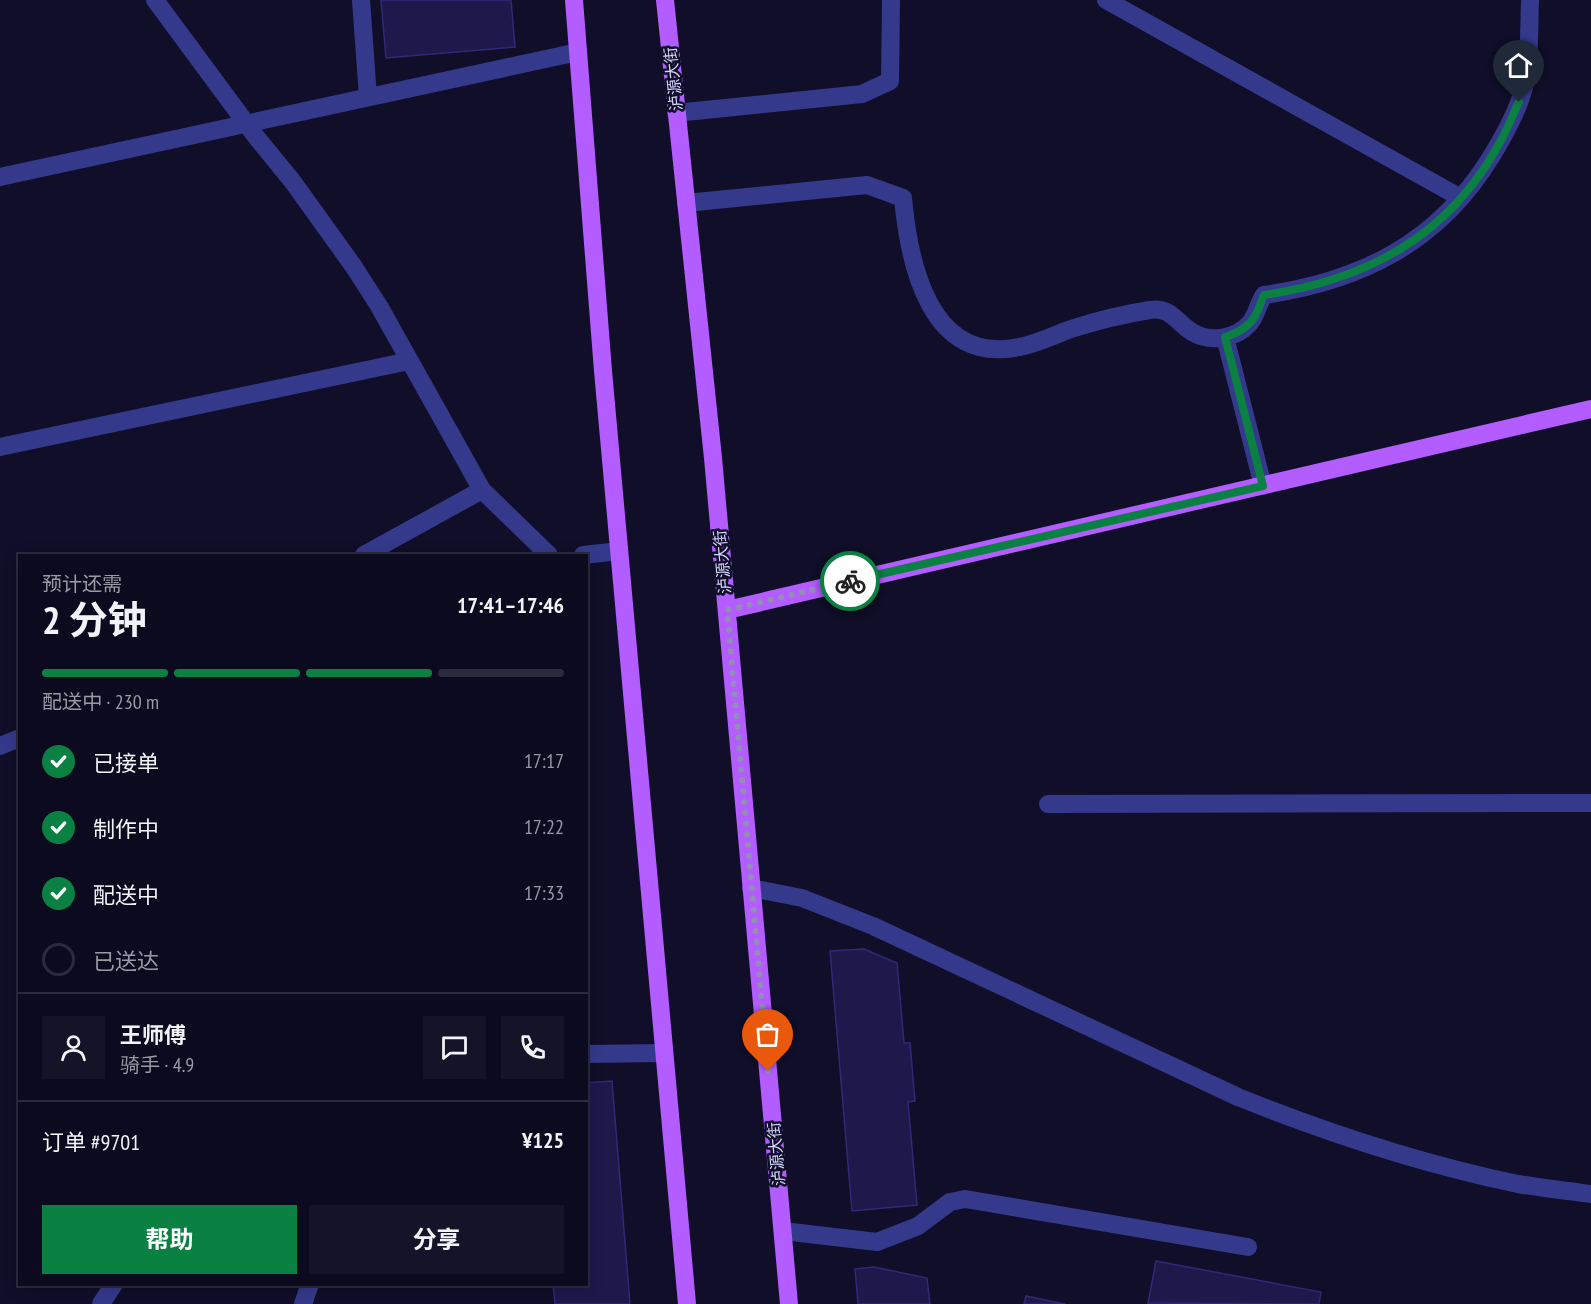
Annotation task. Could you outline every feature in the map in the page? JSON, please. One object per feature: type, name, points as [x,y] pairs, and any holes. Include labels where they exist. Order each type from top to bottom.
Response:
[{"type":"main road","points":[[574,0],[619,551],[687,1304]]},
{"type":"main road","name":"泸源大街","points":[[665,0],[727,610],[789,1304]]},
{"type":"main road","points":[[727,610],[1591,410]]},
{"type":"street","points":[[154,0],[293,182],[354,267],[379,306],[482,490],[548,554]]},
{"type":"street","points":[[361,0],[368,97]]},
{"type":"street","points":[[676,113],[861,94],[890,81],[891,0]]},
{"type":"street","points":[[1106,0],[1461,198]]},
{"type":"street","points":[[686,203],[867,185],[903,198],[911,257],[927,301],[935,315],[958,337],[988,348],[1021,347],[1072,329],[1157,308],[1174,315],[1182,324],[1202,337],[1225,337],[1237,333],[1248,325],[1256,315],[1264,295],[1299,290],[1334,281],[1367,268],[1434,226],[1461,198],[1500,143],[1519,102],[1528,60],[1530,0]]},
{"type":"street","points":[[0,177],[578,52]]},
{"type":"street","points":[[1225,337],[1263,486]]},
{"type":"street","points":[[0,447],[409,361]]},
{"type":"street","points":[[366,554],[482,490]]},
{"type":"street","points":[[588,554],[619,551]]},
{"type":"street","points":[[0,746],[18,739]]},
{"type":"street","points":[[1048,804],[1591,802]]},
{"type":"street","points":[[752,888],[802,898],[873,927],[1239,1097],[1307,1124],[1387,1151],[1454,1169],[1521,1184],[1591,1194]]},
{"type":"street","points":[[588,1054],[663,1053]]},
{"type":"street","points":[[783,1231],[877,1242],[918,1226],[950,1202],[965,1199],[1248,1248]]},
{"type":"street","points":[[101,1304],[113,1286]]},
{"type":"street","points":[[303,1304],[309,1286]]},
{"type":"building","points":[[381,0],[511,0],[515,47],[386,58]]},
{"type":"building","points":[[864,949],[897,963],[904,1043],[910,1043],[915,1101],[908,1102],[917,1205],[852,1211],[830,951]]},
{"type":"building","points":[[612,1081],[630,1304],[555,1304],[553,1286],[588,1286],[588,1083]]},
{"type":"building","points":[[1156,1261],[1321,1292],[1319,1304],[1148,1303]]},
{"type":"building","points":[[874,1267],[927,1278],[930,1304],[858,1304],[855,1269]]},
{"type":"building","points":[[1026,1296],[1065,1304],[1024,1304]]},
{"type":"way so far","points":[[768,1071],[727,610],[850,581]]},
{"type":"route","points":[[850,581],[1263,486],[1225,337],[1237,333],[1248,325],[1256,315],[1264,295],[1299,290],[1334,281],[1367,268],[1413,242],[1434,226],[1469,189],[1484,168],[1500,143],[1519,102]]}]
